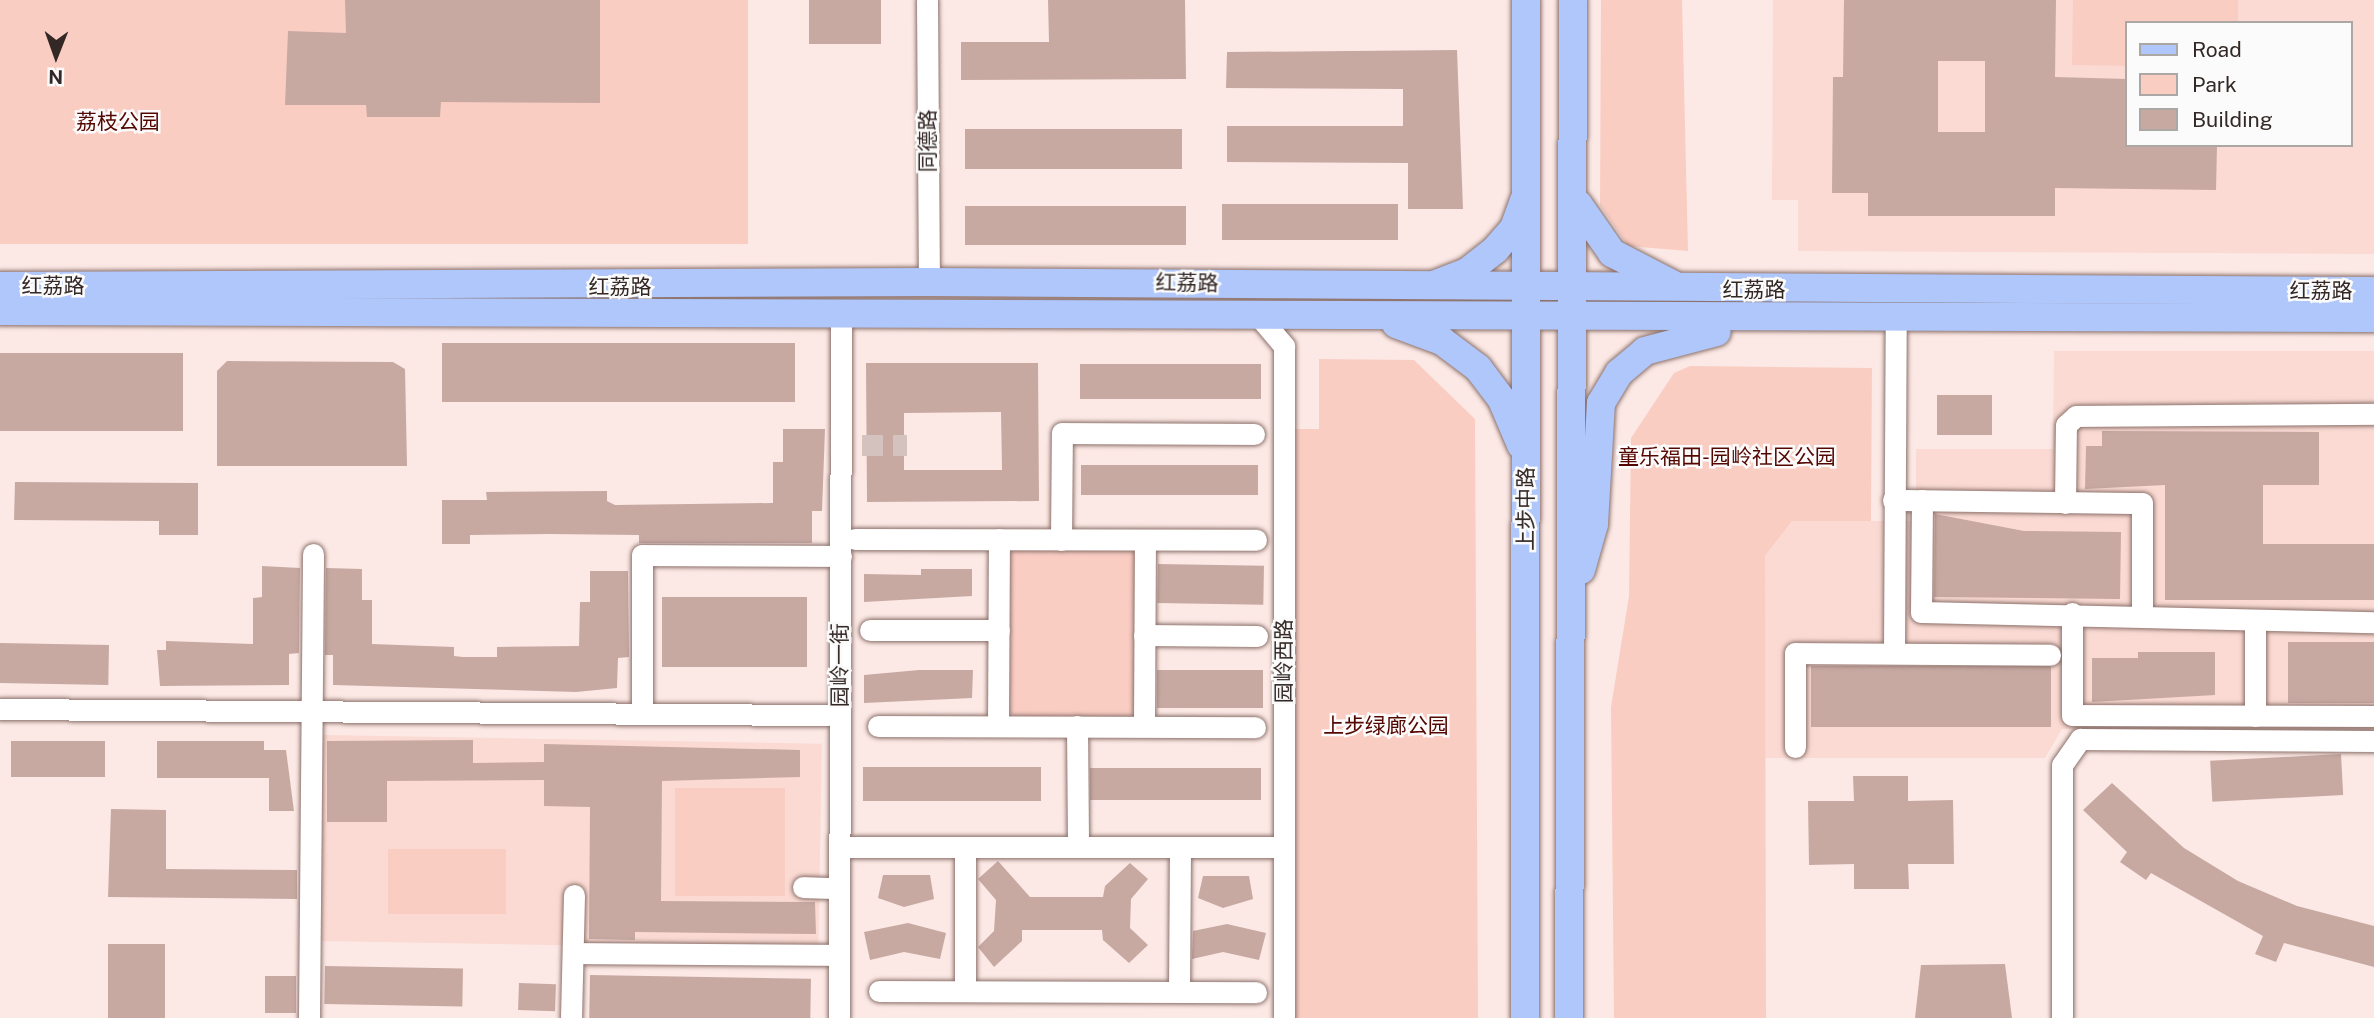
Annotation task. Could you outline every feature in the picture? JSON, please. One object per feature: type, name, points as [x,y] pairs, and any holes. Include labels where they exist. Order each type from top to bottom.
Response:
[{"type":"main road","name":"上步中路","points":[[1525,1018],[1528,317],[1526,0]]},
{"type":"main road","points":[[1569,1018],[1576,290],[1573,0]]},
{"type":"main road","points":[[1388,289],[1434,284],[1467,272],[1514,228],[1527,191]]},
{"type":"main road","points":[[1575,192],[1586,225],[1612,253],[1649,276],[1693,290]]},
{"type":"main road","name":"红荔路","points":[[0,286],[929,282],[1388,289],[2374,291]]},
{"type":"main road","name":"红荔路","points":[[0,311],[1257,314],[1802,320],[2374,318]]},
{"type":"main road","points":[[1363,316],[1430,335],[1471,362],[1507,409],[1526,468]]},
{"type":"main road","points":[[1571,603],[1594,524],[1601,403],[1619,373],[1645,351],[1688,336],[1802,320]]},
{"type":"street","name":"同德路","points":[[927,0],[929,282]]},
{"type":"street","name":"园岭一街","points":[[839,1018],[841,556],[852,445],[841,312]]},
{"type":"street","name":"园岭西路","points":[[1257,314],[1284,346],[1284,1018]]},
{"type":"street","points":[[1894,653],[1896,320]]},
{"type":"street","points":[[2065,503],[2066,425],[2077,416],[2374,414]]},
{"type":"street","points":[[1062,540],[1062,433],[1254,434]]},
{"type":"street","points":[[1893,511],[1922,500],[2142,503],[2142,614]]},
{"type":"street","points":[[1922,500],[1921,612],[2142,614],[2179,622],[2374,622]]},
{"type":"street","points":[[855,539],[1256,540]]},
{"type":"street","points":[[998,726],[999,539]]},
{"type":"street","points":[[1144,726],[1145,540]]},
{"type":"street","points":[[309,1018],[313,554]]},
{"type":"street","points":[[642,713],[642,555],[841,556]]},
{"type":"street","points":[[2072,613],[2072,715],[2374,716]]},
{"type":"street","points":[[2255,622],[2255,716]]},
{"type":"street","points":[[870,630],[999,631]]},
{"type":"street","points":[[1144,635],[1257,636]]},
{"type":"street","points":[[1795,747],[1795,653],[2050,655]]},
{"type":"street","points":[[0,709],[828,715]]},
{"type":"street","points":[[878,726],[1255,727]]},
{"type":"street","points":[[1077,726],[1078,847]]},
{"type":"street","points":[[2062,1018],[2062,765],[2080,739],[2374,741]]},
{"type":"street","points":[[840,847],[1284,847]]},
{"type":"street","points":[[965,847],[965,991]]},
{"type":"street","points":[[1179,992],[1180,847]]},
{"type":"street","points":[[803,887],[839,887]]},
{"type":"street","points":[[571,1018],[574,895]]},
{"type":"street","points":[[573,953],[839,955]]},
{"type":"street","points":[[879,991],[1256,992]]},
{"type":"shaded area","points":[[1773,0],[2374,0],[2374,254],[1798,251],[1798,200],[1772,200]]},
{"type":"shaded area","points":[[2054,351],[2374,351],[2374,730],[2062,729],[2045,758],[1765,758],[1765,556],[1792,521],[1916,521],[1916,449],[2053,449]]},
{"type":"shaded area","points":[[323,735],[822,744],[818,950],[319,941]]},
{"type":"green space","name":"荔枝公园","points":[[0,0],[748,0],[748,244],[0,244]]},
{"type":"green space","points":[[1601,0],[1682,0],[1688,251],[1628,246],[1600,205]]},
{"type":"green space","points":[[2073,0],[2238,0],[2238,21],[2126,21],[2126,66],[2072,65]]},
{"type":"green space","name":"上步绿廊公园","points":[[1319,359],[1414,360],[1475,419],[1478,1018],[1294,1018],[1294,429],[1319,429]]},
{"type":"green space","name":"童乐福田-园岭社区公园","points":[[1690,366],[1872,368],[1871,521],[1792,521],[1765,556],[1766,1018],[1614,1018],[1611,707],[1629,596],[1631,438],[1674,373]]},
{"type":"green space","points":[[1016,548],[1130,548],[1137,554],[1137,711],[1130,720],[1017,719],[1006,709],[1006,557]]},
{"type":"green space","points":[[675,788],[785,788],[785,896],[675,896]]},
{"type":"green space","points":[[388,849],[506,849],[506,914],[388,914]]},
{"type":"building","points":[[345,0],[600,0],[600,103],[441,102],[440,117],[367,117],[366,105],[285,105],[288,31],[346,33]]},
{"type":"building","points":[[809,0],[881,0],[881,44],[809,44]]},
{"type":"building","points":[[1048,0],[1185,0],[1186,79],[961,80],[961,42],[1049,42]]},
{"type":"building","points":[[1844,0],[2056,0],[2055,77],[2126,79],[2126,147],[2217,147],[2216,190],[2055,188],[2055,216],[1868,216],[1868,193],[1832,193],[1833,77],[1843,77]],"holes":[[[1938,61],[1985,61],[1985,132],[1938,132]]]},
{"type":"building","points":[[1457,50],[1463,209],[1408,209],[1408,163],[1227,162],[1227,126],[1403,126],[1403,89],[1226,88],[1227,52]]},
{"type":"building","points":[[965,129],[1182,129],[1182,169],[965,169]]},
{"type":"building","points":[[1222,204],[1398,204],[1398,240],[1222,240]]},
{"type":"building","points":[[965,206],[1186,206],[1186,245],[965,245]]},
{"type":"building","points":[[442,343],[795,343],[795,402],[442,402]]},
{"type":"building","points":[[0,353],[183,353],[183,431],[0,431]]},
{"type":"building","points":[[227,361],[393,362],[405,369],[407,466],[217,466],[217,371]]},
{"type":"building","points":[[866,363],[1038,363],[1039,501],[867,502]],"holes":[[[1001,412],[1002,470],[904,470],[904,413]]]},
{"type":"building","points":[[1080,364],[1261,364],[1261,399],[1080,399]]},
{"type":"building","points":[[1937,395],[1992,395],[1992,435],[1937,435]]},
{"type":"building","points":[[783,429],[825,429],[822,511],[812,511],[812,543],[639,543],[639,535],[549,534],[470,535],[470,544],[442,544],[442,500],[487,500],[486,492],[607,491],[607,501],[615,505],[773,503],[773,462],[783,462]]},
{"type":"building","points":[[2102,431],[2319,432],[2319,485],[2263,485],[2263,544],[2374,544],[2374,600],[2165,600],[2165,485],[2085,489],[2086,446],[2102,446]]},
{"type":"building","points":[[1081,465],[1258,465],[1258,495],[1081,495]]},
{"type":"building","points":[[15,482],[198,483],[198,535],[159,535],[159,521],[14,520]]},
{"type":"building","points":[[1935,514],[2024,531],[2121,532],[2120,599],[1934,597]]},
{"type":"building","points":[[1158,564],[1264,566],[1263,605],[1157,603]]},
{"type":"building","points":[[262,566],[300,568],[299,653],[289,654],[289,685],[160,686],[157,650],[166,650],[166,641],[253,644],[253,598],[262,597]]},
{"type":"building","points":[[326,568],[362,569],[362,600],[372,600],[372,644],[454,647],[454,656],[463,657],[497,657],[497,647],[579,646],[580,602],[590,602],[590,571],[628,571],[629,657],[618,658],[617,688],[576,692],[333,685],[333,655],[325,655]]},
{"type":"building","points":[[921,569],[972,569],[972,596],[864,602],[864,574],[921,575]]},
{"type":"building","points":[[662,597],[807,597],[807,667],[662,667]]},
{"type":"building","points":[[2288,642],[2374,642],[2374,703],[2288,703]]},
{"type":"building","points":[[0,643],[109,645],[108,685],[0,683]]},
{"type":"building","points":[[2138,652],[2215,652],[2215,695],[2092,702],[2092,658],[2138,658]]},
{"type":"building","points":[[1811,666],[2051,666],[2051,727],[1811,727]]},
{"type":"building","points":[[919,670],[973,670],[972,698],[864,703],[864,675]]},
{"type":"building","points":[[1157,670],[1263,670],[1263,708],[1157,708]]},
{"type":"building","points":[[473,740],[473,763],[544,762],[544,744],[800,750],[800,777],[662,781],[661,901],[815,902],[816,934],[635,932],[635,940],[589,939],[590,807],[544,806],[544,780],[387,781],[387,822],[327,822],[327,741]]},
{"type":"building","points":[[11,741],[105,741],[105,777],[11,777]]},
{"type":"building","points":[[157,741],[264,741],[264,750],[286,750],[294,811],[269,811],[269,778],[157,778]]},
{"type":"building","points":[[2341,754],[2343,795],[2212,802],[2210,761]]},
{"type":"building","points":[[863,767],[1041,767],[1041,801],[863,801]]},
{"type":"building","points":[[1090,768],[1261,768],[1261,800],[1090,800]]},
{"type":"building","points":[[1853,776],[1908,776],[1908,801],[1953,800],[1954,864],[1908,864],[1909,889],[1854,889],[1854,864],[1809,865],[1808,801],[1854,801]]},
{"type":"building","points":[[2112,783],[2184,848],[2238,881],[2297,906],[2374,926],[2374,967],[2284,943],[2276,962],[2255,954],[2263,936],[2151,873],[2146,880],[2120,862],[2127,852],[2083,810]]},
{"type":"building","points":[[111,809],[166,810],[166,869],[297,870],[297,899],[108,897]]},
{"type":"building","points":[[998,861],[1030,897],[1103,897],[1105,886],[1130,863],[1148,879],[1131,899],[1130,928],[1148,945],[1129,963],[1103,940],[1102,930],[1022,930],[1022,941],[994,967],[978,947],[994,931],[996,900],[978,879]]},
{"type":"building","points":[[883,875],[930,875],[934,899],[904,907],[878,898]]},
{"type":"building","points":[[1203,876],[1249,876],[1253,899],[1223,908],[1198,898]]},
{"type":"building","points":[[908,923],[946,933],[940,959],[904,952],[870,960],[864,932]]},
{"type":"building","points":[[1227,924],[1266,933],[1259,960],[1223,952],[1192,959],[1193,931]]},
{"type":"building","points":[[108,944],[165,944],[165,1018],[108,1018]]},
{"type":"building","points":[[2005,964],[2012,1018],[1915,1018],[1921,965]]},
{"type":"building","points":[[325,966],[463,968],[462,1006],[324,1004]]},
{"type":"building","points":[[590,975],[811,979],[810,1018],[589,1018]]},
{"type":"building","points":[[265,976],[296,976],[296,1013],[265,1013]]},
{"type":"building","points":[[519,983],[556,984],[555,1011],[518,1010]]},
{"type":"tunnel","points":[[862,445],[907,445]]}]
